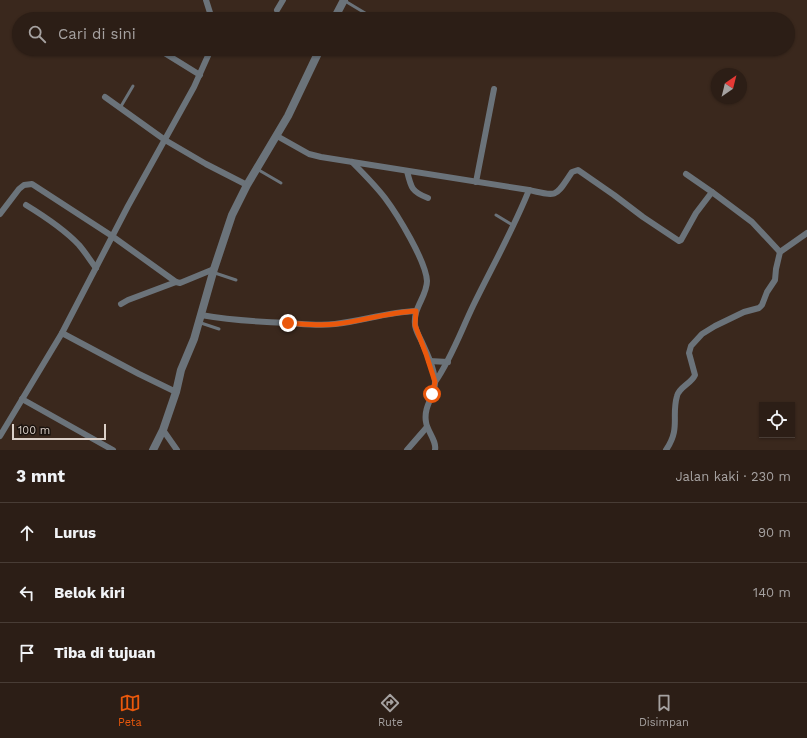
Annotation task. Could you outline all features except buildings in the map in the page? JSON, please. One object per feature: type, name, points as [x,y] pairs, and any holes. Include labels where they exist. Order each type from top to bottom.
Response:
[{"type":"street","points":[[206,0],[210,12]]},
{"type":"street","points":[[277,10],[283,0]]},
{"type":"street","points":[[338,12],[344,0]]},
{"type":"street","points":[[169,56],[200,75]]},
{"type":"street","points":[[0,436],[62,333],[128,206],[200,75],[208,56]]},
{"type":"street","points":[[153,450],[162,430],[176,392],[181,370],[194,339],[213,271],[232,215],[247,185],[277,136],[317,56]]},
{"type":"street","points":[[476,182],[494,89]]},
{"type":"street","points":[[105,98],[165,140],[206,164],[247,185]]},
{"type":"street","points":[[277,136],[314,156],[529,190],[550,195],[558,192],[572,172],[578,170],[614,195],[643,218],[675,240],[679,241],[696,213],[712,192]]},
{"type":"street","points":[[352,162],[385,198],[411,239],[422,262],[427,281],[424,296],[416,311],[415,325],[435,382]]},
{"type":"street","points":[[407,171],[410,185],[413,190],[419,195],[428,198]]},
{"type":"street","points":[[686,174],[752,222],[780,252]]},
{"type":"street","points":[[0,214],[19,189],[24,185],[32,184],[112,236],[176,282]]},
{"type":"street","points":[[435,450],[436,445],[427,427],[425,414],[435,382],[448,362],[473,306],[514,226],[529,190]]},
{"type":"street","points":[[26,205],[44,216],[68,235],[96,268]]},
{"type":"street","points":[[666,450],[675,433],[676,400],[678,392],[690,383],[695,375],[689,349],[702,334],[715,326],[744,312],[759,308],[762,305],[767,292],[775,282],[780,252],[807,233]]},
{"type":"street","points":[[121,304],[176,282],[180,283],[213,271]]},
{"type":"street","points":[[200,318],[314,325],[334,324],[362,320],[389,313],[416,311]]},
{"type":"street","points":[[62,333],[176,392]]},
{"type":"street","points":[[429,362],[448,362]]},
{"type":"street","points":[[22,399],[113,450]]},
{"type":"street","points":[[407,450],[427,427]]},
{"type":"street","points":[[162,430],[177,450]]},
{"type":"lane","points":[[344,0],[364,12]]},
{"type":"lane","points":[[120,108],[133,86]]},
{"type":"lane","points":[[257,169],[281,183]]},
{"type":"lane","points":[[496,215],[514,226]]},
{"type":"lane","points":[[213,271],[236,280]]},
{"type":"lane","points":[[200,318],[219,329]]},
{"type":"route","points":[[288,323],[314,325],[334,324],[362,320],[389,313],[416,311],[415,325],[434,376],[435,382],[432,394]]}]
